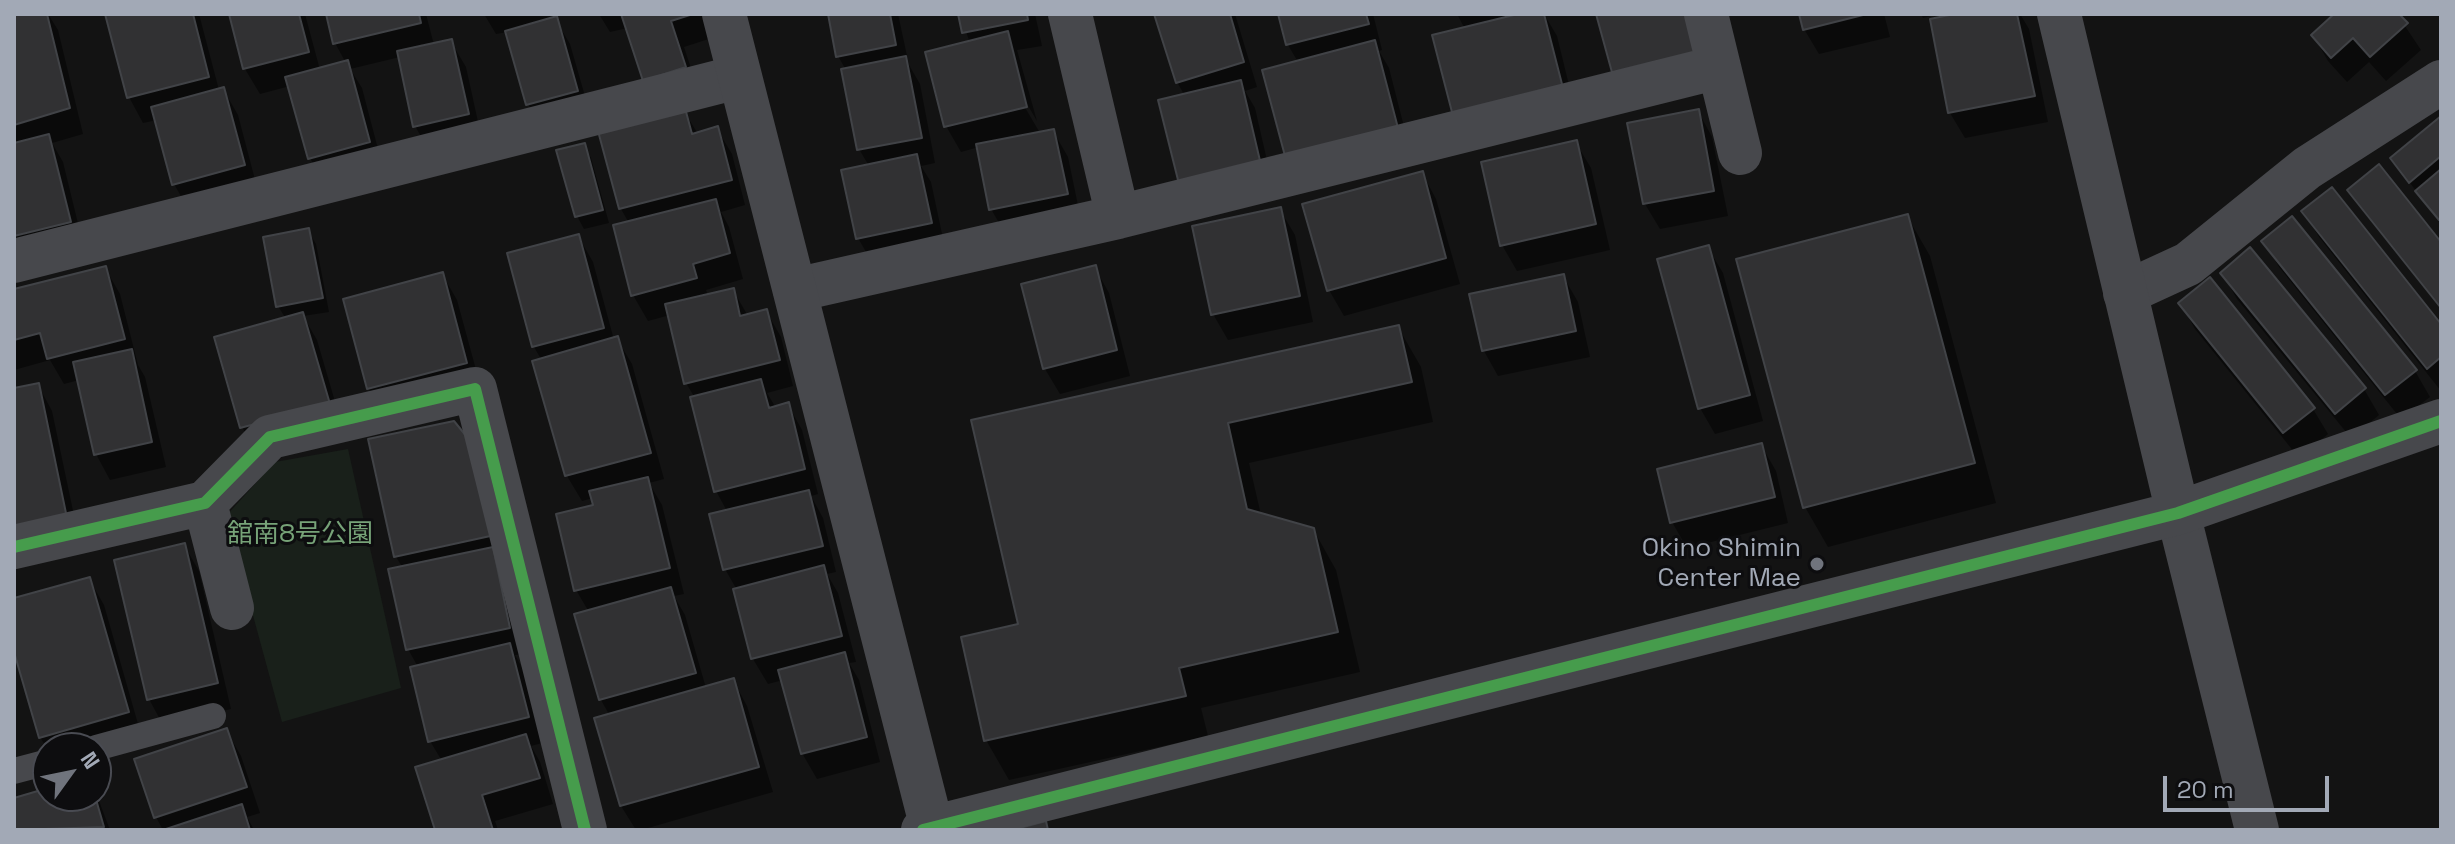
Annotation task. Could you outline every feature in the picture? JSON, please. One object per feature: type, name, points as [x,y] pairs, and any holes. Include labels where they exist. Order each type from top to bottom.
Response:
[{"type":"street","points":[[724,14],[929,829],[2178,513],[2441,421]]},
{"type":"street","points":[[1070,14],[1118,217]]},
{"type":"street","points":[[1706,14],[1740,153]]},
{"type":"street","points":[[2059,14],[2257,830]]},
{"type":"street","points":[[795,290],[1118,217],[1719,67]]},
{"type":"street","points":[[14,261],[738,77]]},
{"type":"street","points":[[2125,293],[2188,264],[2307,168],[2441,82]]},
{"type":"street","points":[[14,547],[205,503],[270,437],[475,389],[585,830]]},
{"type":"street","points":[[205,503],[232,608]]},
{"type":"lane","points":[[112,744],[213,716]]},
{"type":"green space","name":"舘南8号公園","points":[[348,449],[401,688],[282,722],[226,516],[275,462]]},
{"type":"building","points":[[14,14],[47,14],[70,108],[14,125]]},
{"type":"building","points":[[105,14],[193,14],[209,77],[127,98]]},
{"type":"building","points":[[229,14],[299,14],[309,52],[243,69]]},
{"type":"building","points":[[326,14],[419,14],[421,23],[333,44]]},
{"type":"building","points":[[621,14],[693,14],[671,21],[686,67],[643,81]]},
{"type":"building","points":[[828,14],[890,14],[896,45],[836,57]]},
{"type":"building","points":[[958,14],[1027,14],[1028,20],[962,33]]},
{"type":"building","points":[[1154,14],[1230,14],[1244,62],[1176,83]]},
{"type":"building","points":[[1278,14],[1366,14],[1369,24],[1286,45]]},
{"type":"building","points":[[1518,14],[1544,14],[1563,88],[1453,116],[1432,35]]},
{"type":"building","points":[[1596,14],[1691,14],[1701,52],[1613,76]]},
{"type":"building","points":[[1799,14],[1867,14],[1803,30]]},
{"type":"building","points":[[1954,14],[2017,14],[2035,96],[1948,113],[1930,19]]},
{"type":"building","points":[[2334,14],[2399,14],[2408,23],[2370,57],[2353,38],[2331,58],[2311,35]]},
{"type":"building","points":[[557,16],[578,91],[526,105],[505,31]]},
{"type":"building","points":[[1008,31],[1027,107],[944,127],[925,52]]},
{"type":"building","points":[[452,39],[469,114],[413,127],[397,51]]},
{"type":"building","points":[[1375,40],[1398,128],[1285,156],[1262,70]]},
{"type":"building","points":[[906,56],[922,138],[857,150],[841,69]]},
{"type":"building","points":[[348,60],[370,142],[308,159],[285,77]]},
{"type":"building","points":[[1241,80],[1261,165],[1179,184],[1158,100]]},
{"type":"building","points":[[224,87],[245,165],[172,185],[151,107]]},
{"type":"building","points":[[685,108],[692,134],[718,126],[732,180],[619,209],[598,131]]},
{"type":"building","points":[[1699,109],[1714,191],[1643,204],[1627,123]]},
{"type":"building","points":[[2441,116],[2441,156],[2409,183],[2390,158]]},
{"type":"building","points":[[1054,129],[1068,194],[989,210],[976,144]]},
{"type":"building","points":[[49,134],[71,222],[14,236],[14,143]]},
{"type":"building","points":[[1577,140],[1596,224],[1500,246],[1481,162]]},
{"type":"building","points":[[585,143],[603,210],[575,217],[556,150]]},
{"type":"building","points":[[917,154],[932,223],[856,239],[841,170]]},
{"type":"building","points":[[2379,164],[2441,242],[2441,308],[2347,190]]},
{"type":"building","points":[[2441,169],[2441,219],[2439,220],[2415,191]]},
{"type":"building","points":[[1423,171],[1446,258],[1327,291],[1302,204]]},
{"type":"building","points":[[2332,187],[2441,324],[2441,357],[2427,369],[2301,211]]},
{"type":"building","points":[[716,199],[730,253],[693,264],[697,278],[631,296],[613,225]]},
{"type":"building","points":[[1281,207],[1300,296],[1211,315],[1192,226]]},
{"type":"building","points":[[1908,214],[1975,463],[1803,508],[1736,259]]},
{"type":"building","points":[[2292,216],[2417,370],[2385,395],[2261,241]]},
{"type":"building","points":[[309,228],[323,298],[276,307],[263,237]]},
{"type":"building","points":[[579,234],[604,328],[532,347],[507,253]]},
{"type":"building","points":[[1709,245],[1750,395],[1698,409],[1657,259]]},
{"type":"building","points":[[2250,247],[2366,388],[2335,414],[2220,273]]},
{"type":"building","points":[[1096,265],[1117,350],[1043,369],[1021,284]]},
{"type":"building","points":[[106,266],[125,339],[47,359],[40,333],[14,340],[14,289]]},
{"type":"building","points":[[443,272],[467,363],[367,389],[343,299]]},
{"type":"building","points":[[1564,274],[1576,331],[1482,351],[1469,294]]},
{"type":"building","points":[[2210,277],[2315,408],[2283,433],[2178,303]]},
{"type":"building","points":[[734,288],[740,316],[767,309],[780,360],[684,384],[665,304]]},
{"type":"building","points":[[303,312],[330,404],[240,428],[214,337]]},
{"type":"building","points":[[1399,325],[1412,382],[1228,423],[1247,509],[1314,528],[1338,632],[1179,668],[1186,696],[984,741],[961,637],[1018,624],[971,420]]},
{"type":"building","points":[[618,336],[651,453],[565,476],[532,361]]},
{"type":"building","points":[[132,349],[152,442],[94,455],[73,362]]},
{"type":"building","points":[[761,379],[769,408],[789,402],[805,469],[714,492],[690,397]]},
{"type":"building","points":[[39,383],[67,518],[14,529],[14,388]]},
{"type":"building","points":[[454,421],[476,448],[495,535],[394,557],[368,439]]},
{"type":"building","points":[[1762,443],[1775,497],[1670,523],[1657,469]]},
{"type":"building","points":[[648,477],[670,568],[574,591],[556,514],[593,505],[589,491]]},
{"type":"building","points":[[809,490],[823,546],[723,570],[709,514]]},
{"type":"building","points":[[185,543],[218,683],[147,700],[114,560]]},
{"type":"building","points":[[493,547],[510,628],[406,650],[388,569]]},
{"type":"building","points":[[824,565],[842,636],[751,659],[733,589]]},
{"type":"building","points":[[90,577],[129,712],[60,732],[37,732],[14,652],[14,598]]},
{"type":"building","points":[[671,587],[696,673],[599,700],[574,614]]},
{"type":"building","points":[[510,643],[529,717],[428,742],[410,667]]},
{"type":"building","points":[[845,652],[867,737],[801,754],[778,670]]},
{"type":"building","points":[[734,678],[759,767],[620,806],[594,718]]},
{"type":"building","points":[[227,728],[247,787],[154,818],[134,759]]},
{"type":"building","points":[[526,734],[540,778],[482,795],[493,830],[435,830],[415,767]]},
{"type":"building","points":[[32,793],[32,812],[100,812],[104,827],[14,830],[14,798]]},
{"type":"building","points":[[242,804],[250,830],[163,830]]},
{"type":"building","points":[[1046,821],[1048,830],[1012,830]]},
{"type":"cycle path","points":[[14,547],[205,503],[270,437],[475,389],[585,830]]},
{"type":"cycle path","points":[[923,830],[2178,513],[2441,421]]},
{"type":"place","name":"Okino Shimin Center Mae","points":[[1817,564]]}]
